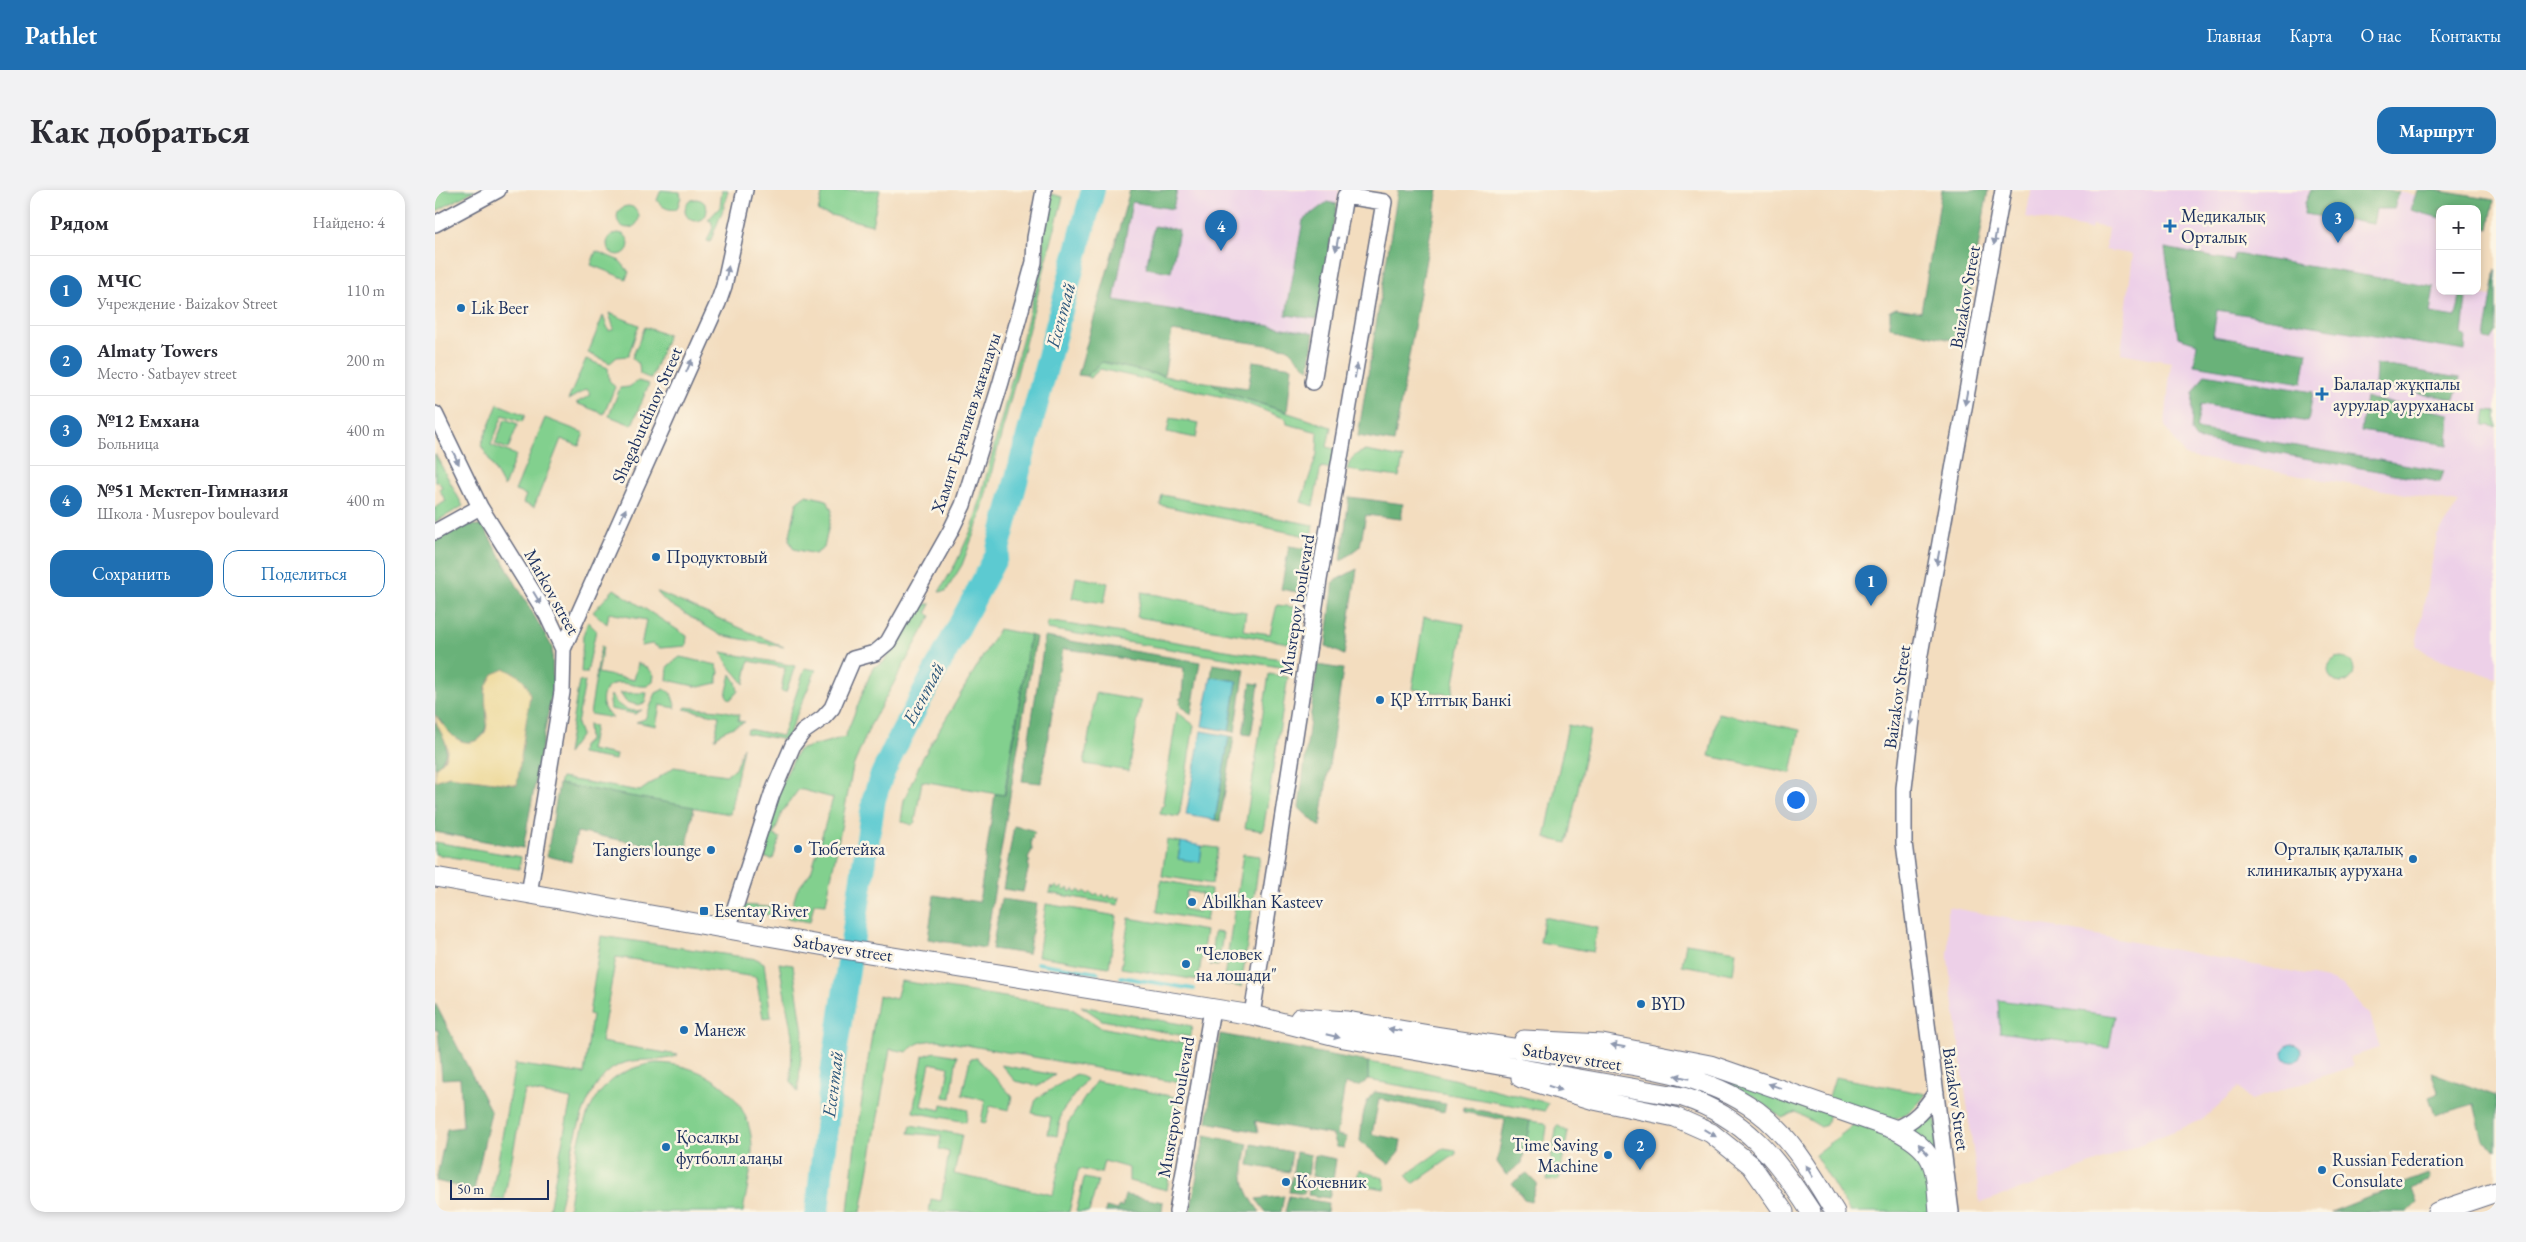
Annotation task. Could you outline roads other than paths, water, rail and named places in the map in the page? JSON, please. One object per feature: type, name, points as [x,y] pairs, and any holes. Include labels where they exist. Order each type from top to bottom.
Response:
[{"type":"main road","name":"Satbayev street","points":[[435,877],[825,946],[1212,1009],[1252,1015],[1347,1022],[1442,1046],[1598,1081],[1683,1097],[1722,1114],[1746,1132],[1775,1160],[1811,1212]]},
{"type":"main road","points":[[1442,1046],[1603,1044],[1710,1065],[1755,1078],[1895,1129],[1913,1139],[1930,1157],[1936,1175],[1939,1212]]},
{"type":"main road","name":"Satbayev street","points":[[1442,1046],[1601,1062],[1686,1077],[1705,1083],[1743,1102],[1779,1130],[1791,1144],[1835,1212]]},
{"type":"main road","points":[[1442,1046],[1594,1100],[1648,1110],[1695,1124],[1711,1133],[1751,1165],[1784,1212]]},
{"type":"main road","points":[[2437,1212],[2496,1192]]},
{"type":"street","points":[[435,224],[498,190]]},
{"type":"street","name":"Shagabutdinov Street","points":[[563,648],[718,303],[724,286],[745,190]]},
{"type":"street","name":"Хамит Ерғалиев жағалауы","points":[[728,929],[772,794],[793,745],[803,732],[823,718],[832,708],[853,659],[875,653],[888,642],[962,507],[999,390],[1034,262],[1035,238],[1044,190]]},
{"type":"street","name":"Baizakov Street","points":[[1951,1212],[1904,842],[1905,788],[1919,660],[2003,190]]},
{"type":"street","name":"Musrepov boulevard","points":[[1252,1015],[1319,580],[1348,420],[1383,202],[1345,196],[1313,382]]},
{"type":"street","name":"Markov street","points":[[435,414],[480,507],[547,615],[563,648],[562,692],[529,894]]},
{"type":"street","points":[[435,532],[480,507]]},
{"type":"street","name":"Musrepov boulevard","points":[[1177,1212],[1212,1009]]},
{"type":"street","points":[[1895,1129],[1913,1120],[1936,1092]]},
{"type":"water","points":[[1211,677],[1237,681],[1229,731],[1202,726]]},
{"type":"water","points":[[1201,731],[1229,736],[1215,820],[1186,815]]},
{"type":"water","points":[[1181,842],[1202,846],[1200,862],[1178,859]]},
{"type":"water","points":[[2292,1044],[2298,1047],[2301,1053],[2298,1059],[2292,1062],[2286,1059],[2283,1053],[2286,1047]]},
{"type":"waterway","name":"Есентай","points":[[817,1212],[832,1074],[874,799],[881,777],[896,745],[996,557],[1093,190]]},
{"type":"waterway","points":[[1037,963],[1098,973]]},
{"type":"waterway","points":[[1121,977],[1194,989]]},
{"type":"place","name":"Медикалық Орталық","points":[[2170,226]]},
{"type":"place","name":"№12 Емхана","points":[[2338,243]]},
{"type":"place","name":"№51 Мектеп-Гимназия","points":[[1221,251]]},
{"type":"place","name":"Lik Beer","points":[[461,308]]},
{"type":"place","name":"Балалар жұқпалы аурулар ауруханасы","points":[[2322,394]]},
{"type":"place","name":"Продуктовый","points":[[656,557]]},
{"type":"place","name":"МЧС","points":[[1871,606]]},
{"type":"place","name":"ҚР Ұлттық Банкі","points":[[1380,700]]},
{"type":"place","name":"Тюбетейка","points":[[798,849]]},
{"type":"place","name":"Tangiers lounge","points":[[711,850]]},
{"type":"place","name":"Орталық қалалық клиникалық аурухана","points":[[2413,859]]},
{"type":"place","name":"Abilkhan Kasteev","points":[[1192,902]]},
{"type":"place","name":"Esentay River","points":[[704,911]]},
{"type":"place","name":"\"Человек на лошади\"","points":[[1186,964]]},
{"type":"place","name":"BYD","points":[[1641,1004]]},
{"type":"place","name":"Манеж","points":[[684,1030]]},
{"type":"place","name":"Қосалқы футболл алаңы","points":[[666,1147]]},
{"type":"place","name":"Time Saving Machine","points":[[1608,1155]]},
{"type":"place","name":"Almaty Towers","points":[[1640,1170]]},
{"type":"place","name":"Russian Federation Consulate","points":[[2322,1170]]},
{"type":"place","name":"Кочевник","points":[[1286,1182]]}]
